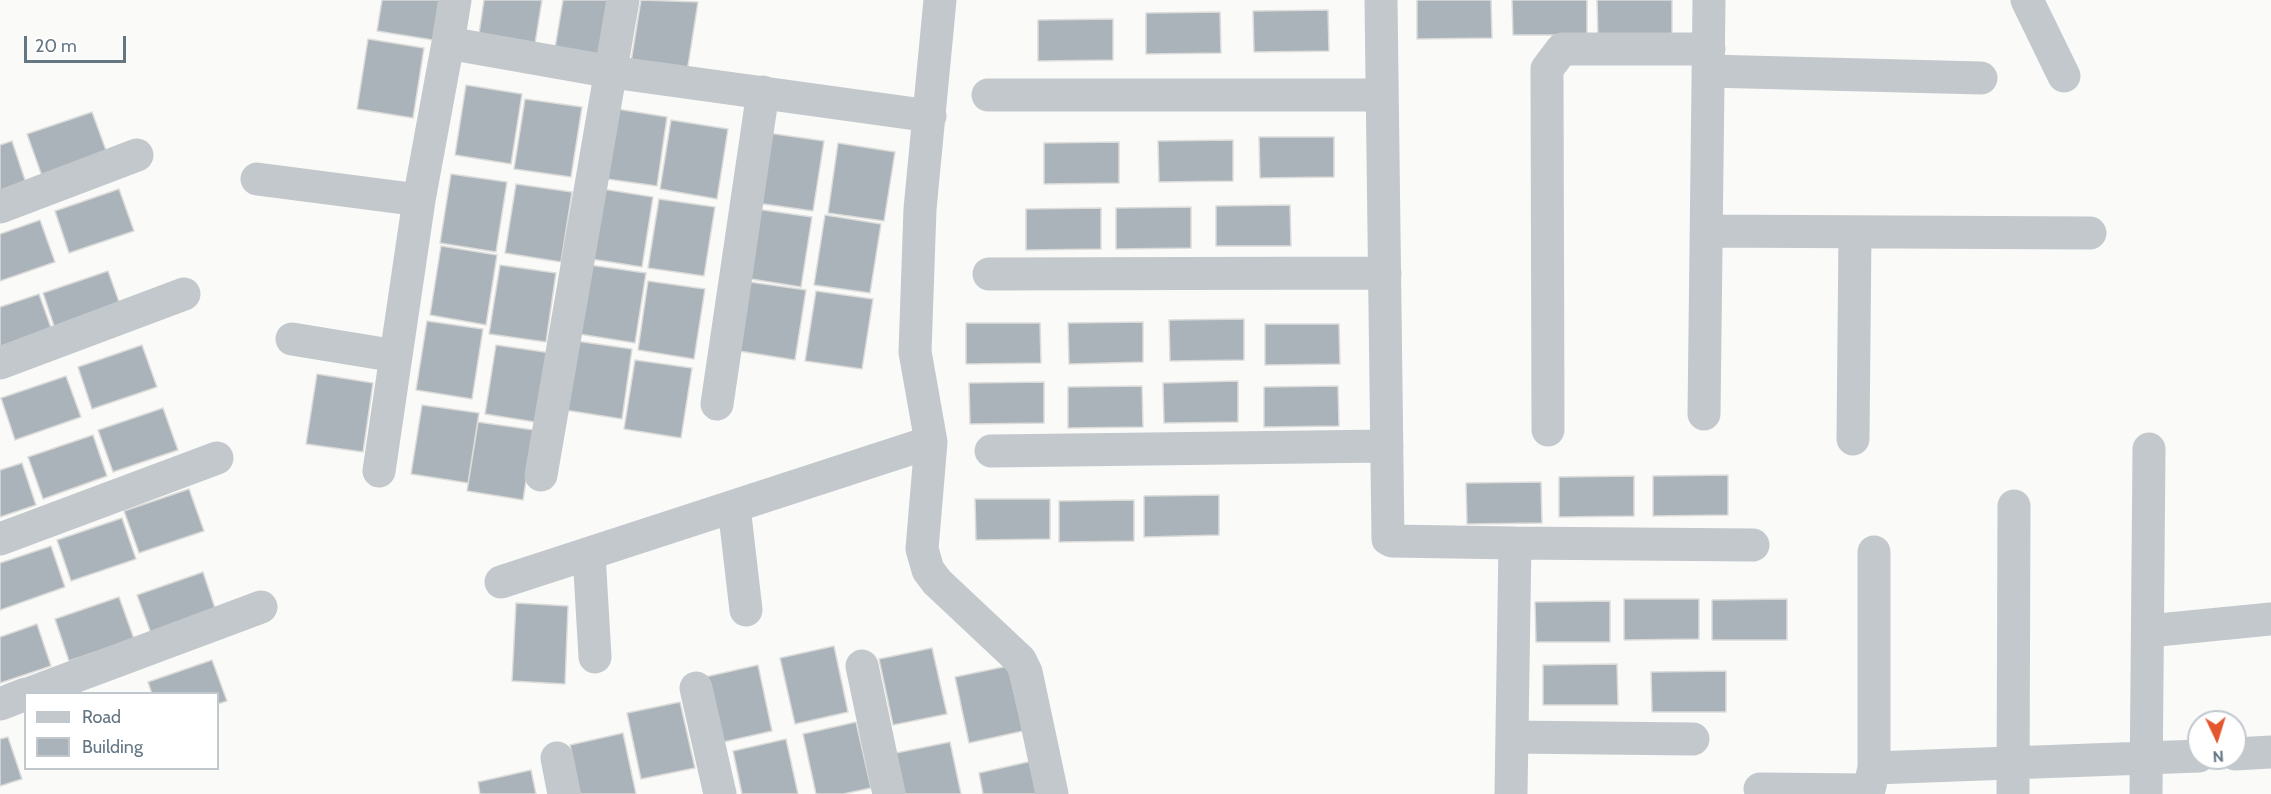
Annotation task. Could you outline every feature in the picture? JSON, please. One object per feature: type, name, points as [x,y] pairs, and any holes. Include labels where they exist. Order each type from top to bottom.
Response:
[{"type":"street","points":[[380,471],[419,200],[455,0]]},
{"type":"street","points":[[541,475],[623,0]]},
{"type":"street","points":[[940,0],[920,209],[915,352],[931,442],[922,549],[928,570],[937,582],[1011,649],[1020,660],[1026,672],[1052,794]]},
{"type":"street","points":[[1381,0],[1388,539],[1392,541],[1753,545]]},
{"type":"street","points":[[1704,414],[1709,0]]},
{"type":"street","points":[[2027,0],[2064,76]]},
{"type":"street","points":[[448,44],[612,72],[930,116]]},
{"type":"street","points":[[1548,430],[1547,69],[1562,49],[1982,78]]},
{"type":"street","points":[[717,404],[764,92]]},
{"type":"street","points":[[988,95],[1382,95]]},
{"type":"street","points":[[0,207],[137,155]]},
{"type":"street","points":[[257,179],[419,200]]},
{"type":"street","points":[[1707,231],[2090,233]]},
{"type":"street","points":[[1853,439],[1855,232]]},
{"type":"street","points":[[989,274],[1385,273]]},
{"type":"street","points":[[0,363],[184,294]]},
{"type":"street","points":[[292,339],[396,356]]},
{"type":"street","points":[[501,582],[931,442]]},
{"type":"street","points":[[992,451],[1388,446]]},
{"type":"street","points":[[2146,794],[2149,449]]},
{"type":"street","points":[[0,539],[217,458]]},
{"type":"street","points":[[734,507],[746,610]]},
{"type":"street","points":[[2013,779],[2014,507]]},
{"type":"street","points":[[1511,794],[1515,543]]},
{"type":"street","points":[[1870,784],[1874,552]]},
{"type":"street","points":[[589,554],[595,657]]},
{"type":"street","points":[[32,692],[261,607]]},
{"type":"street","points":[[2148,631],[2271,619]]},
{"type":"street","points":[[862,666],[889,794]]},
{"type":"street","points":[[696,688],[720,794]]},
{"type":"street","points":[[0,704],[24,695]]},
{"type":"street","points":[[1512,737],[1692,739]]},
{"type":"street","points":[[2247,753],[2271,752]]},
{"type":"street","points":[[1760,789],[2013,779],[2146,759],[2187,757]]},
{"type":"street","points":[[557,758],[564,794]]},
{"type":"building","points":[[382,0],[439,0],[433,40],[377,31]]},
{"type":"building","points":[[484,0],[542,0],[534,50],[478,41]]},
{"type":"building","points":[[563,0],[621,0],[611,63],[554,54]]},
{"type":"building","points":[[641,0],[698,2],[687,72],[631,62]]},
{"type":"building","points":[[1417,0],[1491,0],[1492,38],[1417,39]]},
{"type":"building","points":[[1512,0],[1587,0],[1587,35],[1513,35]]},
{"type":"building","points":[[1597,0],[1672,0],[1672,38],[1598,38]]},
{"type":"building","points":[[1328,10],[1329,51],[1254,52],[1253,11]]},
{"type":"building","points":[[1220,12],[1221,53],[1146,54],[1146,13]]},
{"type":"building","points":[[1113,19],[1113,60],[1038,61],[1038,20]]},
{"type":"building","points":[[368,39],[424,48],[413,118],[357,109]]},
{"type":"building","points":[[466,85],[522,94],[511,164],[455,155]]},
{"type":"building","points":[[525,99],[582,107],[571,177],[514,169]]},
{"type":"building","points":[[611,108],[667,117],[657,186],[600,178]]},
{"type":"building","points":[[92,112],[107,153],[42,176],[27,134]]},
{"type":"building","points":[[671,120],[728,129],[717,199],[660,189]]},
{"type":"building","points":[[768,133],[824,141],[813,211],[757,203]]},
{"type":"building","points":[[1259,137],[1334,137],[1334,177],[1260,178]]},
{"type":"building","points":[[1233,140],[1233,181],[1159,182],[1158,141]]},
{"type":"building","points":[[12,141],[26,183],[0,192],[0,145]]},
{"type":"building","points":[[1119,142],[1119,183],[1044,184],[1044,143]]},
{"type":"building","points":[[838,143],[895,152],[884,221],[828,213]]},
{"type":"building","points":[[451,174],[507,182],[496,252],[440,243]]},
{"type":"building","points":[[516,184],[572,192],[561,262],[505,253]]},
{"type":"building","points":[[596,188],[653,197],[642,267],[585,258]]},
{"type":"building","points":[[119,189],[134,231],[69,253],[55,211]]},
{"type":"building","points":[[659,199],[715,207],[704,276],[648,268]]},
{"type":"building","points":[[1290,205],[1291,246],[1216,246],[1216,206]]},
{"type":"building","points":[[1191,207],[1191,248],[1116,249],[1116,208]]},
{"type":"building","points":[[1101,208],[1101,249],[1026,250],[1026,209]]},
{"type":"building","points":[[756,209],[812,217],[801,287],[745,278]]},
{"type":"building","points":[[825,215],[881,224],[870,293],[814,285]]},
{"type":"building","points":[[40,220],[55,262],[0,281],[0,234]]},
{"type":"building","points":[[441,246],[497,255],[486,325],[430,315]]},
{"type":"building","points":[[500,265],[556,273],[546,342],[489,334]]},
{"type":"building","points":[[590,265],[646,273],[635,343],[579,334]]},
{"type":"building","points":[[108,271],[123,313],[57,335],[43,293]]},
{"type":"building","points":[[648,281],[705,289],[694,359],[638,350]]},
{"type":"building","points":[[750,282],[806,290],[795,360],[739,351]]},
{"type":"building","points":[[816,291],[873,299],[862,369],[805,361]]},
{"type":"building","points":[[39,294],[54,336],[0,354],[0,307]]},
{"type":"building","points":[[1244,319],[1244,360],[1170,361],[1169,320]]},
{"type":"building","points":[[427,321],[483,329],[472,399],[416,390]]},
{"type":"building","points":[[1143,322],[1143,362],[1069,364],[1068,323]]},
{"type":"building","points":[[966,323],[1040,323],[1041,363],[966,364]]},
{"type":"building","points":[[1265,324],[1339,324],[1340,364],[1265,365]]},
{"type":"building","points":[[576,341],[632,349],[622,419],[565,410]]},
{"type":"building","points":[[142,345],[157,387],[92,409],[78,367]]},
{"type":"building","points":[[496,345],[551,353],[541,423],[485,414]]},
{"type":"building","points":[[635,360],[692,368],[681,438],[624,429]]},
{"type":"building","points":[[317,374],[373,383],[363,452],[306,444]]},
{"type":"building","points":[[66,376],[81,417],[15,440],[1,398]]},
{"type":"building","points":[[1238,381],[1238,422],[1164,423],[1163,383]]},
{"type":"building","points":[[1044,382],[1044,423],[970,424],[969,383]]},
{"type":"building","points":[[1142,386],[1143,427],[1068,428],[1068,387]]},
{"type":"building","points":[[1338,386],[1339,426],[1264,427],[1264,387]]},
{"type":"building","points":[[422,405],[479,413],[468,483],[411,474]]},
{"type":"building","points":[[163,408],[178,450],[113,472],[98,430]]},
{"type":"building","points":[[478,422],[534,430],[523,500],[467,491]]},
{"type":"building","points":[[93,435],[107,476],[43,499],[28,457]]},
{"type":"building","points":[[22,463],[36,505],[0,517],[0,470]]},
{"type":"building","points":[[1728,475],[1728,515],[1653,516],[1653,476]]},
{"type":"building","points":[[1634,476],[1634,516],[1559,517],[1559,477]]},
{"type":"building","points":[[1541,482],[1542,523],[1467,524],[1466,483]]},
{"type":"building","points":[[189,489],[204,531],[139,553],[124,511]]},
{"type":"building","points":[[1219,495],[1219,535],[1144,537],[1144,496]]},
{"type":"building","points":[[975,499],[1050,499],[1050,539],[976,540]]},
{"type":"building","points":[[1134,500],[1134,541],[1059,542],[1059,501]]},
{"type":"building","points":[[122,518],[136,559],[71,581],[57,540]]},
{"type":"building","points":[[51,546],[65,587],[0,610],[0,563]]},
{"type":"building","points":[[203,572],[217,614],[152,636],[137,595]]},
{"type":"building","points":[[119,597],[134,639],[69,661],[55,619]]},
{"type":"building","points":[[1624,599],[1699,599],[1699,639],[1624,640]]},
{"type":"building","points":[[1787,599],[1787,640],[1712,640],[1712,600]]},
{"type":"building","points":[[1610,601],[1610,642],[1536,642],[1535,602]]},
{"type":"building","points":[[516,603],[568,606],[565,684],[512,681]]},
{"type":"building","points":[[37,624],[51,666],[0,683],[0,637]]},
{"type":"building","points":[[834,646],[848,712],[795,724],[780,658]]},
{"type":"building","points":[[932,648],[947,714],[893,725],[879,659]]},
{"type":"building","points":[[212,660],[227,701],[219,704],[219,692],[151,692],[148,682]]},
{"type":"building","points":[[1617,664],[1618,705],[1543,705],[1543,665]]},
{"type":"building","points":[[758,665],[772,731],[719,743],[705,677]]},
{"type":"building","points":[[1008,666],[1023,731],[969,743],[955,677]]},
{"type":"building","points":[[1726,671],[1726,712],[1652,712],[1651,672]]},
{"type":"building","points":[[680,702],[695,768],[641,779],[627,713]]},
{"type":"building","points":[[856,722],[871,788],[843,794],[816,794],[803,734]]},
{"type":"building","points":[[623,733],[636,794],[580,794],[570,745]]},
{"type":"building","points":[[8,737],[22,779],[0,786],[0,739]]},
{"type":"building","points":[[786,739],[798,794],[742,794],[733,751]]},
{"type":"building","points":[[950,742],[961,794],[905,794],[896,753]]},
{"type":"building","points":[[1032,761],[1039,794],[983,794],[979,773]]},
{"type":"building","points":[[531,770],[536,794],[480,794],[478,782]]}]
